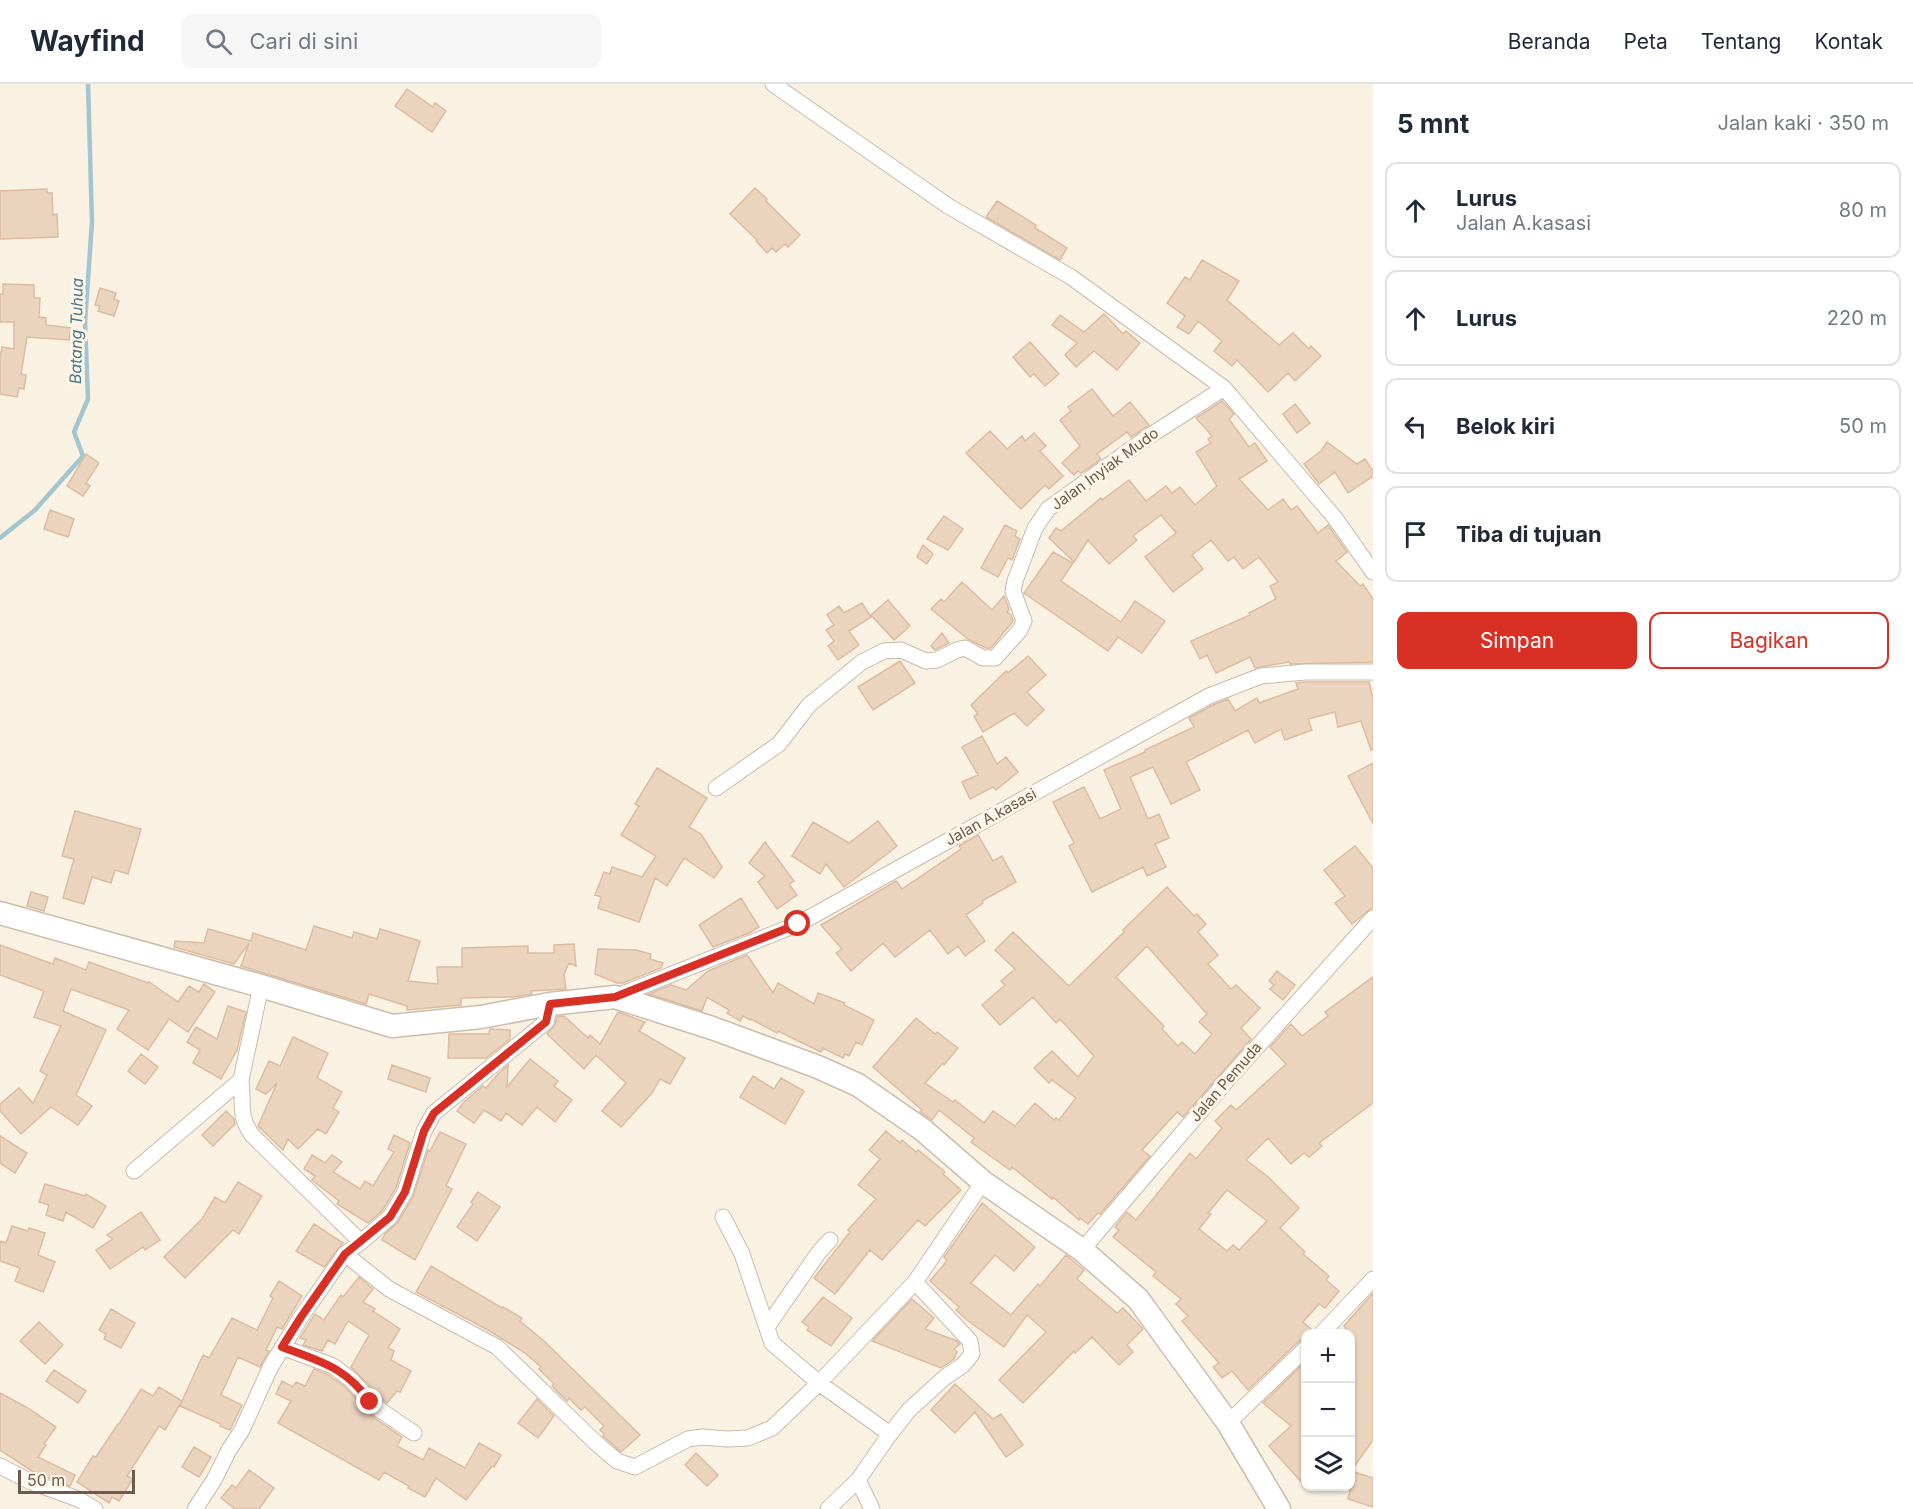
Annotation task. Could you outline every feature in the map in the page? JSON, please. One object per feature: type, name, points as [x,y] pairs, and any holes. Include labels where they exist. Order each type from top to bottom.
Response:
[{"type":"main road","points":[[0,913],[261,986],[392,1026],[481,1017],[550,1004],[615,997],[818,1066],[858,1085],[923,1130],[983,1182],[1082,1250],[1138,1299],[1228,1423],[1279,1509]]},
{"type":"street","points":[[773,84],[948,206],[1071,278],[1224,388],[1335,518],[1373,572]]},
{"type":"street","name":"Jalan Inyiak Mudo","points":[[716,788],[778,744],[809,705],[862,662],[884,651],[901,650],[926,661],[937,660],[965,648],[983,658],[995,658],[1020,630],[1024,621],[1013,591],[1015,580],[1035,528],[1048,509],[1148,437],[1224,388]]},
{"type":"street","name":"Jalan A.kasasi","points":[[615,997],[798,924],[1209,696],[1261,676],[1305,672],[1373,672]]},
{"type":"street","name":"Jalan Pemuda","points":[[1082,1250],[1229,1078],[1373,918]]},
{"type":"street","points":[[261,986],[241,1080],[242,1117],[245,1126],[252,1136],[361,1242]]},
{"type":"street","points":[[195,1509],[242,1430],[282,1347],[301,1317],[345,1254],[390,1217],[405,1192],[424,1131],[434,1113],[546,1022],[550,1004]]},
{"type":"street","points":[[134,1171],[241,1080]]},
{"type":"street","points":[[345,1254],[389,1289],[497,1347],[617,1461],[635,1467],[688,1439],[748,1438],[776,1424],[819,1383],[915,1282],[983,1182]]},
{"type":"street","points":[[723,1216],[742,1254],[772,1343],[819,1383],[890,1434]]},
{"type":"street","points":[[767,1327],[819,1252],[830,1240]]},
{"type":"street","points":[[1326,1329],[1373,1279]]},
{"type":"street","points":[[828,1509],[851,1487],[890,1434],[922,1397],[963,1365],[972,1354],[970,1341],[915,1282]]},
{"type":"street","points":[[282,1347],[333,1366],[356,1385],[370,1402],[414,1433]]},
{"type":"street","points":[[1228,1423],[1301,1352]]},
{"type":"street","points":[[0,1467],[31,1482],[78,1499],[95,1509]]},
{"type":"street","points":[[851,1487],[872,1509]]},
{"type":"building","points":[[407,89],[433,107],[435,103],[446,111],[432,132],[395,106]]},
{"type":"building","points":[[755,188],[800,235],[788,247],[785,244],[776,252],[772,248],[767,253],[730,214]]},
{"type":"building","points":[[47,189],[47,193],[52,193],[53,215],[57,214],[58,237],[0,239],[0,191]]},
{"type":"building","points":[[997,201],[1036,225],[1035,228],[1067,248],[1060,260],[986,217]]},
{"type":"building","points":[[1202,260],[1239,281],[1227,300],[1279,345],[1293,333],[1309,349],[1311,346],[1321,356],[1295,381],[1288,373],[1268,392],[1237,360],[1232,366],[1214,351],[1222,341],[1198,321],[1189,334],[1177,327],[1185,316],[1167,303],[1185,277],[1190,280]]},
{"type":"building","points":[[3,284],[34,285],[34,298],[40,298],[39,317],[46,318],[46,325],[71,328],[69,340],[27,337],[21,374],[26,375],[24,389],[19,388],[17,397],[0,394],[2,347],[14,349],[14,322],[0,322],[0,294],[3,294]]},
{"type":"building","points":[[100,288],[116,293],[114,299],[119,301],[114,316],[98,311],[100,306],[95,305]]},
{"type":"building","points":[[1104,314],[1123,334],[1126,331],[1140,343],[1117,370],[1094,351],[1076,367],[1065,355],[1077,343],[1052,325],[1060,315],[1084,332]]},
{"type":"building","points":[[1030,342],[1059,374],[1045,386],[1034,374],[1030,377],[1013,357]]},
{"type":"building","points":[[1092,389],[1113,416],[1130,402],[1149,425],[1131,437],[1127,432],[1097,454],[1101,459],[1081,473],[1078,471],[1074,475],[1062,463],[1080,446],[1060,420],[1071,411],[1068,407]]},
{"type":"building","points":[[1222,401],[1234,414],[1229,419],[1249,447],[1255,443],[1267,461],[1239,479],[1268,510],[1283,499],[1291,510],[1297,506],[1318,533],[1328,525],[1347,552],[1336,561],[1360,586],[1363,584],[1373,599],[1373,662],[1290,664],[1289,662],[1255,668],[1250,657],[1216,673],[1207,655],[1200,659],[1191,641],[1250,615],[1249,613],[1276,599],[1270,586],[1278,582],[1259,557],[1243,569],[1234,557],[1228,561],[1211,540],[1192,555],[1203,569],[1173,592],[1145,557],[1176,533],[1161,515],[1133,536],[1137,540],[1109,564],[1088,540],[1074,562],[1049,538],[1056,528],[1061,531],[1101,498],[1102,500],[1129,480],[1146,501],[1166,486],[1172,493],[1180,487],[1195,505],[1217,486],[1196,452],[1211,443],[1208,439],[1212,436],[1196,418]]},
{"type":"building","points":[[1295,404],[1310,423],[1297,433],[1283,414]]},
{"type":"building","points":[[990,431],[1007,449],[1022,436],[1025,441],[1034,433],[1046,446],[1040,451],[1063,476],[1049,489],[1045,485],[1021,509],[966,453]]},
{"type":"building","points":[[1327,442],[1357,464],[1365,459],[1373,471],[1373,476],[1348,493],[1335,472],[1319,484],[1304,464],[1321,451]]},
{"type":"building","points":[[86,454],[99,463],[86,483],[90,486],[83,496],[67,486]]},
{"type":"building","points":[[50,510],[74,519],[68,537],[44,529]]},
{"type":"building","points":[[944,516],[963,529],[948,550],[927,539]]},
{"type":"building","points":[[1005,525],[1017,531],[1015,536],[1020,539],[1012,560],[1008,558],[998,577],[981,568]]},
{"type":"building","points":[[923,545],[933,554],[927,564],[917,557]]},
{"type":"building","points":[[1053,552],[1073,563],[1061,581],[1121,622],[1135,601],[1165,621],[1142,653],[1118,637],[1108,651],[1024,593]]},
{"type":"building","points":[[962,582],[992,610],[1004,596],[1009,609],[1007,612],[1013,621],[991,648],[986,648],[968,639],[931,609],[941,599],[944,602]]},
{"type":"building","points":[[888,600],[910,626],[894,640],[871,615]]},
{"type":"building","points":[[862,603],[871,617],[849,631],[859,645],[838,660],[828,646],[834,641],[826,630],[834,625],[827,615],[839,606],[844,613]]},
{"type":"building","points":[[942,633],[949,643],[935,650],[931,646]]},
{"type":"building","points":[[1028,656],[1046,675],[1027,692],[1044,710],[1027,726],[1014,713],[983,732],[974,716],[978,714],[971,705],[1006,671],[1008,673]]},
{"type":"building","points":[[900,661],[915,683],[873,710],[858,687]]},
{"type":"building","points":[[1369,682],[1373,698],[1373,750],[1371,750],[1361,721],[1338,727],[1335,712],[1308,719],[1312,730],[1285,740],[1281,729],[1255,743],[1248,730],[1186,762],[1200,790],[1171,804],[1153,767],[1130,777],[1148,819],[1159,814],[1169,838],[1155,844],[1166,867],[1147,876],[1143,867],[1092,892],[1069,846],[1074,843],[1053,802],[1084,787],[1100,819],[1121,809],[1104,770],[1194,727],[1189,718],[1213,705],[1228,699],[1235,711],[1257,698],[1259,703],[1298,689],[1296,683]]},
{"type":"building","points":[[982,736],[997,764],[1006,757],[1018,772],[996,790],[993,787],[970,799],[962,782],[978,775],[962,747]]},
{"type":"building","points":[[1373,763],[1373,824],[1348,776]]},
{"type":"building","points":[[657,768],[707,798],[689,827],[701,834],[722,867],[714,878],[684,858],[667,886],[655,878],[639,922],[598,908],[601,897],[595,895],[604,872],[610,874],[612,867],[642,877],[656,856],[621,835],[639,806],[635,804]]},
{"type":"building","points":[[75,811],[141,829],[128,874],[115,870],[111,883],[92,877],[84,904],[63,898],[74,859],[62,856]]},
{"type":"building","points":[[878,821],[897,846],[844,887],[826,864],[820,874],[792,856],[813,822],[849,843]]},
{"type":"building","points":[[978,835],[993,861],[1002,856],[1016,882],[982,901],[983,903],[966,915],[985,941],[965,956],[958,946],[948,954],[930,930],[895,957],[883,943],[851,971],[836,953],[842,949],[821,925],[896,881],[902,889],[961,849],[959,846]]},
{"type":"building","points":[[765,842],[794,881],[789,884],[797,895],[777,909],[758,882],[765,876],[749,863]]},
{"type":"building","points":[[1355,846],[1373,868],[1373,907],[1352,924],[1335,903],[1345,896],[1324,870]]},
{"type":"building","points":[[1167,887],[1194,916],[1197,914],[1206,924],[1198,932],[1218,955],[1208,964],[1231,989],[1236,985],[1260,1008],[1241,1028],[1251,1039],[1183,1117],[1177,1112],[1142,1150],[1150,1156],[1100,1214],[1098,1213],[1088,1224],[1080,1218],[1079,1220],[1053,1197],[1052,1199],[1012,1167],[1010,1170],[971,1142],[974,1138],[939,1110],[932,1120],[920,1112],[922,1110],[873,1067],[916,1018],[935,1034],[937,1032],[958,1048],[925,1083],[953,1102],[955,1100],[984,1123],[993,1111],[1015,1126],[1035,1103],[1054,1120],[1056,1118],[1059,1120],[1076,1098],[1052,1080],[1049,1083],[1034,1068],[1052,1051],[1078,1077],[1094,1056],[1060,1019],[1056,1023],[1033,997],[1000,1025],[982,1005],[1005,985],[1001,981],[1015,969],[995,950],[1013,932],[1069,986],[1124,932],[1123,930]],"holes":[[[1147,946],[1207,1014],[1199,1022],[1212,1034],[1195,1054],[1182,1042],[1178,1046],[1162,1029],[1164,1026],[1116,977]]]},
{"type":"building","points":[[31,892],[48,897],[44,911],[27,906]]},
{"type":"building","points":[[741,898],[759,927],[713,947],[699,925]]},
{"type":"building","points":[[314,926],[352,938],[354,932],[377,939],[380,929],[420,941],[408,981],[438,984],[437,967],[462,967],[462,948],[528,946],[528,953],[554,953],[554,945],[574,944],[576,966],[569,963],[564,974],[566,989],[531,991],[532,994],[513,997],[461,998],[461,1005],[407,1010],[407,1006],[369,994],[366,1004],[241,966],[249,943],[234,964],[174,947],[175,941],[204,943],[208,929],[251,941],[253,933],[306,950]]},
{"type":"building","points":[[0,945],[53,964],[55,958],[86,970],[89,962],[149,982],[178,1002],[189,986],[199,992],[204,984],[215,992],[188,1032],[169,1019],[148,1050],[117,1029],[129,1010],[71,989],[63,1011],[106,1030],[76,1095],[92,1106],[78,1125],[51,1107],[21,1134],[0,1111],[0,1104],[19,1088],[33,1103],[47,1075],[40,1071],[61,1026],[34,1017],[44,991],[0,975]]},
{"type":"building","points":[[598,949],[636,950],[651,954],[650,959],[663,963],[661,968],[623,983],[617,983],[595,974]]},
{"type":"building","points":[[747,955],[773,993],[778,983],[814,1004],[818,993],[845,1003],[844,1005],[874,1020],[862,1045],[856,1042],[849,1056],[845,1054],[843,1058],[823,1048],[821,1052],[743,1016],[740,1021],[727,1013],[729,1010],[707,997],[702,1011],[649,994],[671,985],[686,990],[708,971]]},
{"type":"building","points":[[1277,971],[1295,985],[1283,1000],[1270,989],[1274,985],[1269,981]]},
{"type":"building","points":[[1373,977],[1373,1103],[1319,1143],[1322,1146],[1309,1157],[1304,1153],[1291,1164],[1268,1138],[1246,1160],[1267,1176],[1299,1208],[1280,1228],[1305,1252],[1303,1254],[1329,1276],[1326,1280],[1339,1291],[1325,1308],[1319,1304],[1303,1322],[1311,1329],[1301,1329],[1301,1340],[1248,1390],[1232,1371],[1222,1378],[1213,1367],[1219,1363],[1182,1321],[1188,1316],[1176,1304],[1181,1299],[1153,1276],[1156,1272],[1113,1237],[1119,1230],[1115,1227],[1127,1212],[1136,1220],[1190,1153],[1196,1159],[1222,1128],[1215,1121],[1231,1105],[1236,1110],[1286,1064],[1270,1047],[1291,1024],[1302,1036],[1328,1016],[1325,1012]],"holes":[[[1227,1190],[1267,1221],[1239,1250],[1233,1245],[1227,1251],[1199,1229],[1211,1214],[1208,1213]]]},
{"type":"building","points":[[228,1006],[246,1012],[237,1050],[221,1079],[193,1063],[200,1050],[187,1042],[196,1027],[217,1039]]},
{"type":"building","points":[[618,1012],[645,1022],[639,1031],[685,1058],[670,1084],[660,1079],[652,1093],[621,1127],[602,1111],[626,1083],[596,1055],[584,1069],[547,1034],[555,1025],[557,1017],[564,1016],[588,1038],[590,1035],[600,1044]]},
{"type":"building","points":[[490,1029],[510,1030],[510,1039],[486,1058],[448,1058],[449,1034],[489,1034]]},
{"type":"building","points":[[293,1037],[328,1053],[317,1078],[342,1092],[333,1108],[339,1112],[326,1134],[318,1129],[298,1149],[288,1139],[283,1150],[258,1126],[277,1083],[266,1094],[256,1089],[269,1061],[280,1066]]},
{"type":"building","points":[[141,1054],[158,1067],[145,1084],[128,1071]]},
{"type":"building","points":[[530,1059],[558,1081],[554,1086],[572,1100],[555,1122],[537,1107],[522,1125],[506,1113],[501,1121],[484,1110],[474,1123],[457,1111],[483,1086],[486,1088],[508,1065],[507,1087]]},
{"type":"building","points":[[392,1065],[430,1078],[426,1092],[388,1079]]},
{"type":"building","points":[[753,1076],[774,1089],[781,1078],[804,1091],[785,1124],[740,1097]]},
{"type":"building","points":[[226,1111],[234,1119],[235,1124],[213,1146],[202,1135]]},
{"type":"building","points":[[886,1131],[900,1143],[902,1140],[916,1152],[918,1150],[945,1172],[943,1174],[961,1190],[925,1226],[918,1220],[882,1260],[870,1250],[835,1294],[814,1278],[850,1232],[848,1230],[876,1199],[858,1185],[880,1159],[869,1150]]},
{"type":"building","points":[[440,1132],[466,1144],[446,1186],[452,1189],[415,1260],[382,1240],[398,1222],[413,1197],[428,1150],[430,1151]]},
{"type":"building","points":[[394,1135],[410,1143],[396,1188],[382,1211],[368,1223],[337,1204],[339,1201],[312,1180],[315,1176],[304,1169],[312,1155],[325,1163],[332,1155],[342,1162],[333,1172],[360,1189],[365,1181],[373,1186],[394,1152],[388,1149]]},
{"type":"building","points":[[0,1136],[27,1153],[15,1173],[0,1163]]},
{"type":"building","points":[[238,1182],[262,1196],[239,1234],[233,1230],[185,1278],[164,1257],[202,1219],[215,1197],[225,1203]]},
{"type":"building","points":[[45,1184],[85,1196],[86,1194],[106,1206],[93,1228],[66,1212],[63,1221],[46,1215],[49,1205],[39,1202]]},
{"type":"building","points":[[478,1192],[500,1207],[477,1241],[457,1227],[473,1204],[471,1202]]},
{"type":"building","points":[[982,1203],[1035,1247],[1014,1271],[995,1255],[971,1283],[1011,1315],[1066,1255],[1084,1270],[1077,1279],[1117,1313],[1123,1308],[1143,1329],[1127,1345],[1133,1352],[1119,1365],[1092,1337],[1075,1353],[1074,1351],[1023,1403],[999,1380],[1046,1332],[1027,1315],[1004,1347],[967,1320],[956,1310],[959,1307],[930,1281],[947,1261],[944,1257]]},
{"type":"building","points":[[141,1212],[160,1240],[145,1250],[143,1247],[110,1269],[96,1250],[113,1239],[107,1235]]},
{"type":"building","points":[[314,1224],[343,1243],[324,1267],[296,1251]]},
{"type":"building","points":[[12,1226],[45,1233],[38,1255],[55,1262],[43,1292],[15,1281],[20,1268],[0,1261],[0,1241],[6,1243]]},
{"type":"building","points":[[431,1266],[522,1318],[520,1321],[544,1341],[640,1435],[621,1452],[603,1436],[600,1430],[604,1426],[585,1407],[581,1410],[569,1398],[567,1401],[539,1369],[541,1367],[525,1353],[488,1330],[416,1292]]},
{"type":"building","points":[[359,1277],[373,1289],[363,1302],[400,1329],[388,1348],[394,1351],[391,1360],[411,1371],[400,1392],[397,1391],[387,1403],[351,1367],[369,1335],[348,1321],[335,1344],[328,1340],[322,1351],[303,1345],[306,1340],[300,1338],[315,1314],[324,1320],[341,1295],[343,1297]]},
{"type":"building","points":[[279,1281],[302,1296],[282,1329],[277,1327],[266,1350],[269,1351],[260,1367],[238,1357],[221,1395],[242,1405],[230,1430],[180,1406],[203,1355],[209,1358],[232,1318],[257,1330],[273,1298],[270,1296]]},
{"type":"building","points":[[1373,1293],[1373,1440],[1355,1465],[1355,1329],[1345,1329],[1344,1326]]},
{"type":"building","points":[[823,1297],[852,1318],[831,1346],[807,1330],[809,1327],[802,1322]]},
{"type":"building","points":[[912,1299],[934,1318],[925,1329],[960,1344],[954,1349],[957,1352],[954,1359],[941,1368],[872,1341]]},
{"type":"building","points":[[111,1309],[135,1323],[121,1348],[104,1339],[106,1334],[99,1330]]},
{"type":"building","points":[[39,1322],[63,1345],[45,1364],[20,1341]]},
{"type":"building","points":[[1301,1366],[1301,1482],[1269,1446],[1291,1426],[1263,1403]]},
{"type":"building","points":[[314,1369],[344,1386],[373,1417],[402,1437],[397,1446],[423,1460],[429,1448],[465,1468],[479,1443],[501,1455],[494,1467],[492,1466],[466,1500],[436,1478],[425,1497],[384,1472],[379,1480],[278,1423],[291,1401],[276,1394],[282,1381],[293,1387],[296,1382],[305,1386]]},
{"type":"building","points":[[54,1370],[86,1391],[78,1403],[46,1381]]},
{"type":"building","points":[[955,1384],[993,1419],[1001,1414],[1023,1445],[1006,1457],[975,1412],[955,1433],[931,1410]]},
{"type":"building","points":[[159,1387],[182,1401],[165,1430],[159,1426],[127,1476],[133,1479],[119,1501],[112,1497],[109,1503],[77,1482],[141,1389],[153,1396]]},
{"type":"building","points":[[0,1393],[56,1427],[38,1457],[75,1475],[70,1486],[35,1473],[0,1450]]},
{"type":"building","points":[[537,1399],[554,1416],[538,1438],[518,1423]]},
{"type":"building","points":[[194,1447],[211,1457],[199,1477],[182,1467]]},
{"type":"building","points":[[696,1453],[718,1475],[707,1486],[685,1465]]},
{"type":"building","points":[[249,1470],[274,1488],[259,1509],[235,1509],[221,1498],[232,1485],[236,1488]]},
{"type":"building","points":[[1355,1472],[1373,1478],[1373,1507],[1348,1499],[1350,1491],[1355,1491]]},
{"type":"waterway","name":"Batang Tuhua","points":[[0,538],[35,510],[83,456],[74,432],[88,399],[85,322],[92,222],[88,84]]},
{"type":"route","points":[[370,1402],[350,1379],[333,1366],[282,1347],[345,1254],[390,1217],[405,1192],[424,1131],[434,1113],[546,1022],[550,1004],[615,997],[798,924]]}]
